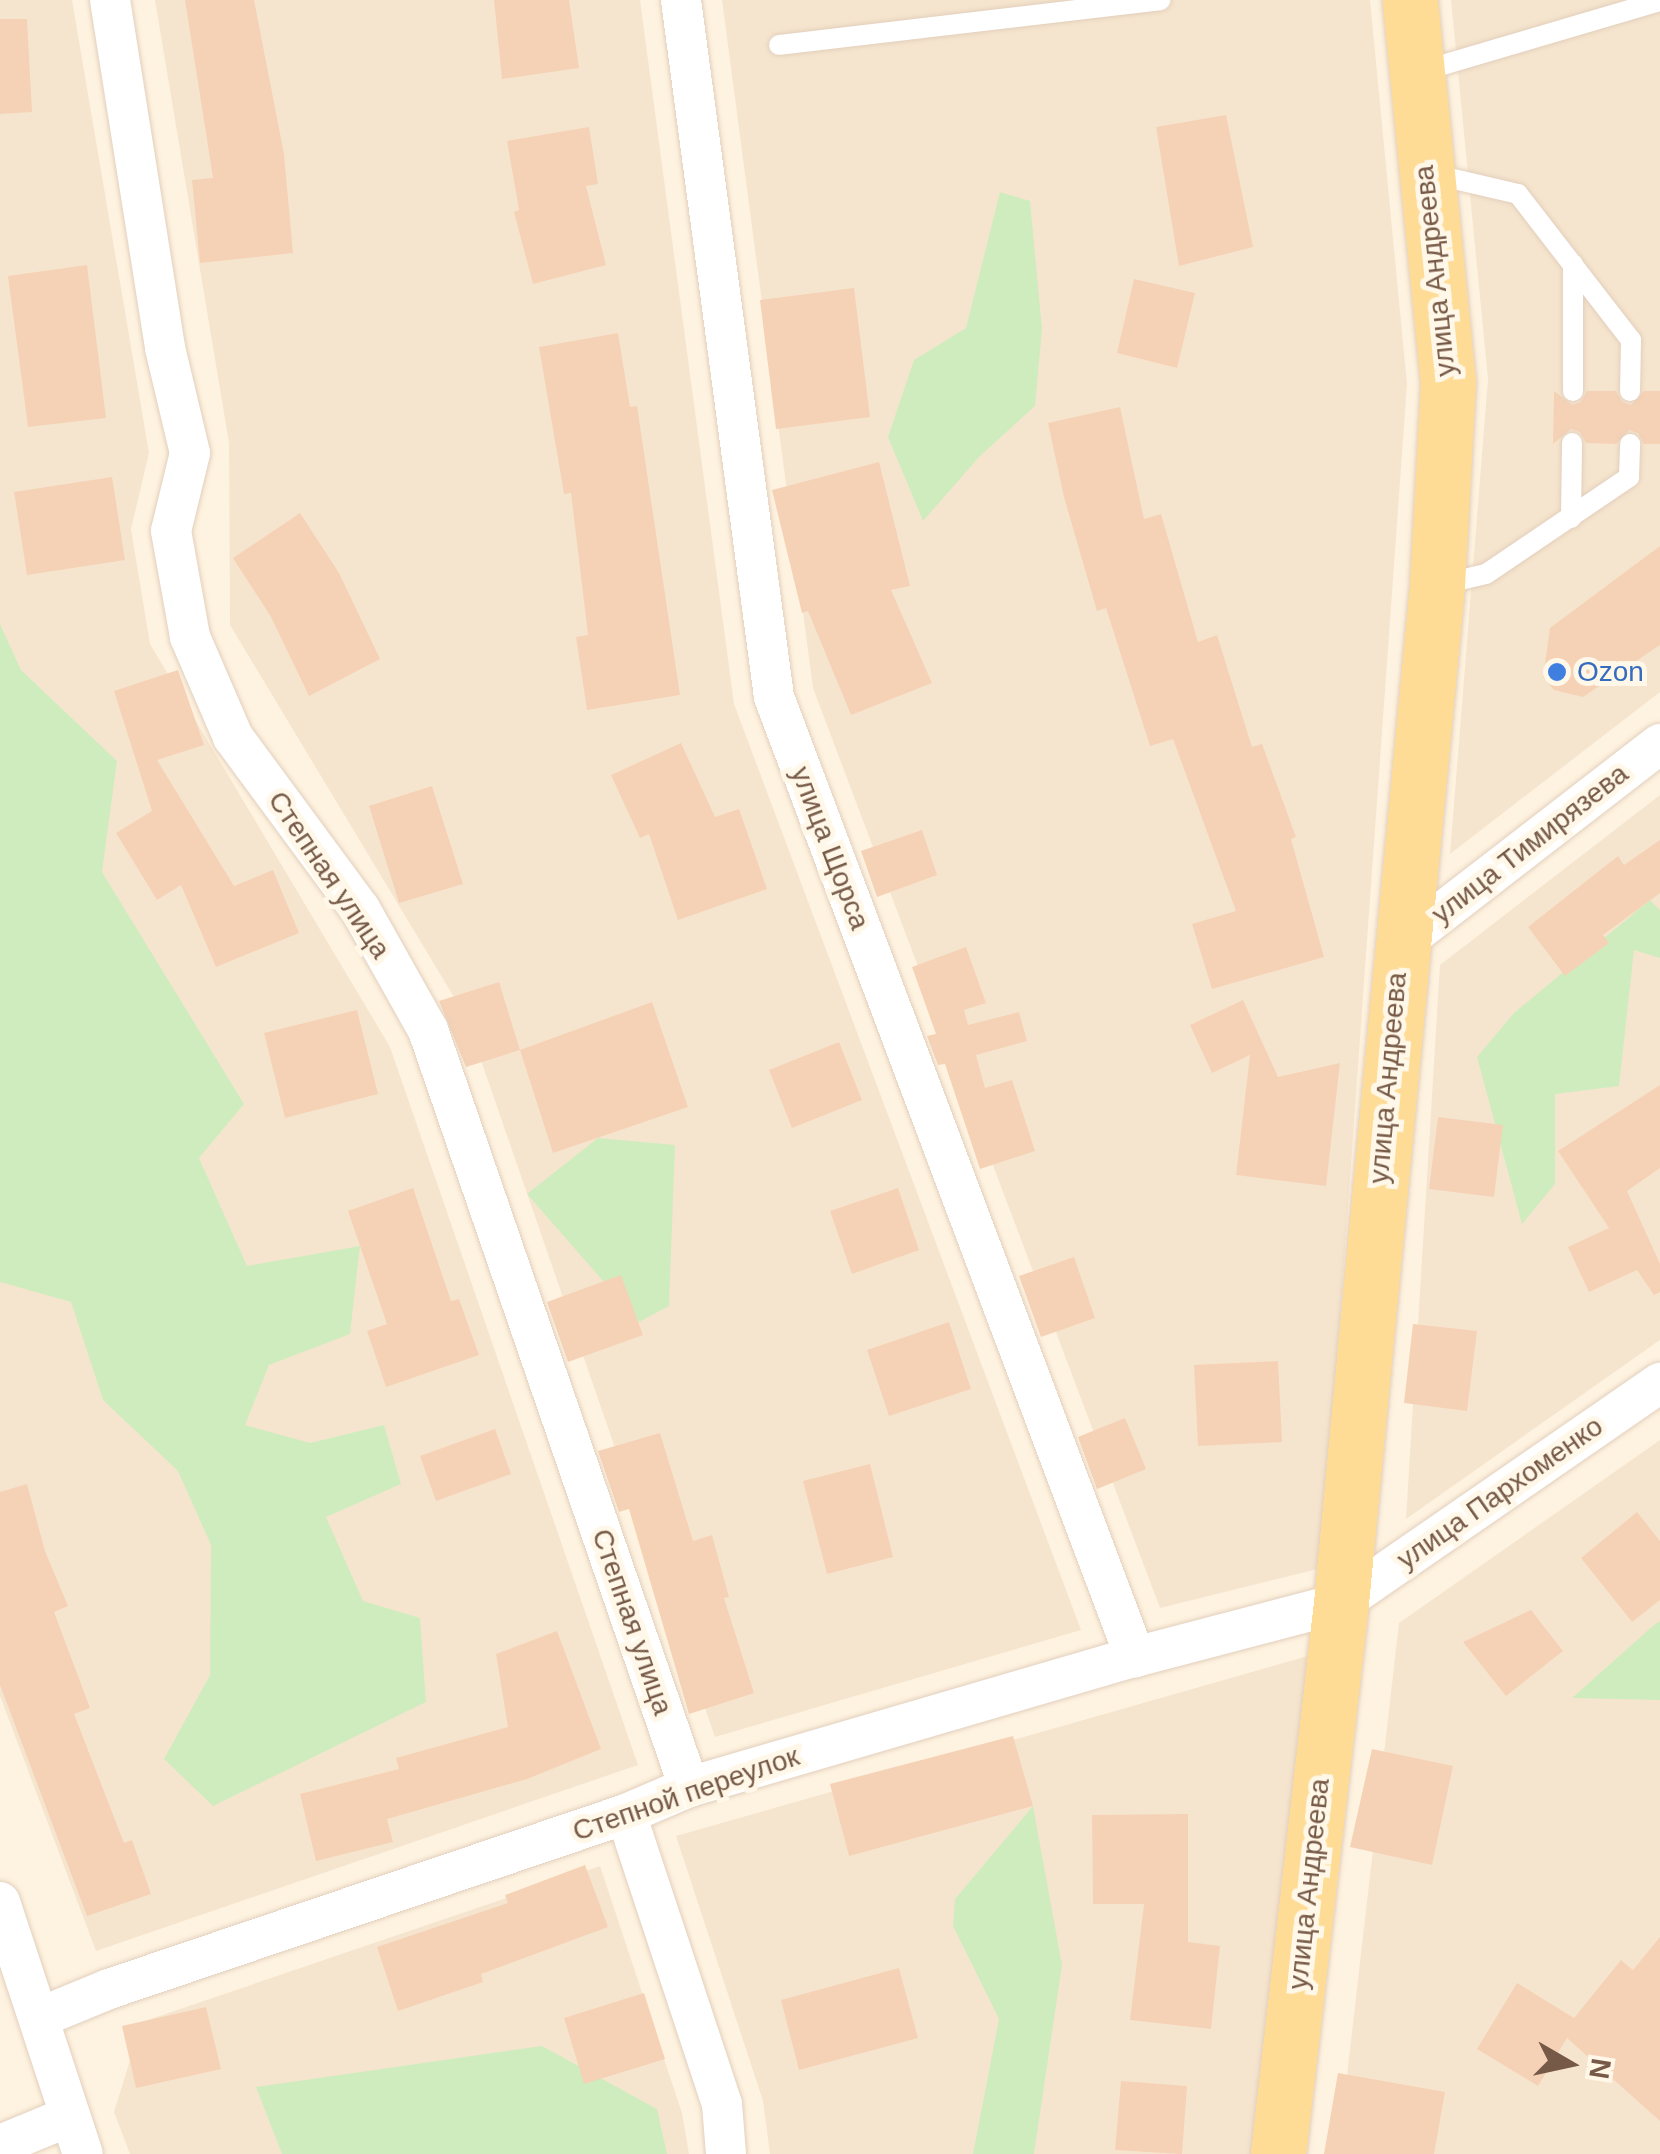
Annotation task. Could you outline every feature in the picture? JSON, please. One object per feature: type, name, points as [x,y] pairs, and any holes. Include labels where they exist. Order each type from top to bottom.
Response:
[{"type":"main road","name":"улица Андреева","points":[[1278,2154],[1341,1603],[1437,586],[1448,383],[1410,0]]},
{"type":"street","name":"Степная улица","points":[[110,0],[166,348],[190,453],[171,530],[190,637],[234,737],[360,910],[428,1030],[689,1787]]},
{"type":"street","name":"улица Щорса","points":[[680,0],[774,698],[1134,1657]]},
{"type":"street","name":"улица Тимирязева","points":[[1401,944],[1660,744]]},
{"type":"street","name":"улица Пархоменко","points":[[1341,1603],[1660,1383]]},
{"type":"street","name":"Степной переулок","points":[[41,2017],[109,1989],[626,1814],[689,1787],[1134,1657],[1341,1603]]},
{"type":"street","points":[[626,1814],[722,2104],[726,2154]]},
{"type":"street","points":[[0,1902],[83,2154]]},
{"type":"street","points":[[0,2146],[68,2116]]},
{"type":"lane","points":[[779,45],[1160,0]]},
{"type":"lane","points":[[1418,72],[1660,2]]},
{"type":"lane","points":[[1425,173],[1518,194],[1631,340],[1630,391]]},
{"type":"lane","points":[[1573,391],[1574,264]]},
{"type":"lane","points":[[1572,443],[1572,518]]},
{"type":"lane","points":[[1437,586],[1486,574],[1629,477],[1630,444]]},
{"type":"shaded area","points":[[0,0],[72,0],[149,453],[131,529],[150,644],[390,1047],[638,1765],[96,1951],[0,1696]]},
{"type":"shaded area","points":[[155,0],[640,0],[734,704],[1081,1630],[715,1737],[466,1017],[230,625],[229,443]]},
{"type":"shaded area","points":[[722,0],[1370,0],[1407,384],[1322,1568],[1160,1608],[813,688]]},
{"type":"shaded area","points":[[1451,0],[1660,0],[1660,692],[1450,854],[1488,379]]},
{"type":"shaded area","points":[[1660,795],[1660,1340],[1406,1519],[1440,965]]},
{"type":"shaded area","points":[[1660,1440],[1660,2154],[1338,2154],[1399,1623]]},
{"type":"shaded area","points":[[1315,1654],[1258,2154],[770,2154],[763,2101],[676,1836]]},
{"type":"shaded area","points":[[600,1866],[682,2113],[689,2154],[130,2154],[114,2112],[142,2022]]},
{"type":"green space","points":[[1000,192],[1030,201],[1042,329],[1035,406],[980,456],[923,521],[888,437],[914,360],[966,328]]},
{"type":"green space","points":[[0,624],[21,670],[117,761],[102,872],[244,1104],[199,1158],[247,1266],[360,1246],[350,1334],[269,1365],[245,1425],[310,1443],[384,1425],[401,1484],[326,1517],[363,1601],[420,1618],[426,1702],[213,1806],[164,1759],[210,1675],[211,1545],[178,1471],[103,1400],[71,1302],[0,1282]]},
{"type":"green space","points":[[1650,900],[1660,910],[1660,958],[1634,950],[1619,1086],[1555,1094],[1555,1184],[1522,1224],[1477,1057],[1514,1013]]},
{"type":"green space","points":[[598,1138],[675,1145],[669,1306],[639,1322],[527,1194]]},
{"type":"green space","points":[[1660,1621],[1660,1700],[1572,1698],[1654,1625]]},
{"type":"green space","points":[[1033,1806],[1062,1965],[1034,2154],[973,2154],[999,2019],[953,1926],[955,1899]]},
{"type":"green space","points":[[542,2046],[657,2109],[667,2154],[282,2154],[256,2087]]},
{"type":"building","points":[[185,0],[254,0],[284,154],[293,253],[200,263],[192,180],[213,178]]},
{"type":"building","points":[[494,0],[569,0],[579,68],[502,79]]},
{"type":"building","points":[[0,19],[27,19],[32,112],[0,114]]},
{"type":"building","points":[[1226,115],[1253,247],[1179,266],[1156,127]]},
{"type":"building","points":[[589,127],[598,184],[586,186],[606,265],[533,284],[514,212],[519,210],[507,141]]},
{"type":"building","points":[[87,265],[106,418],[28,427],[8,276]]},
{"type":"building","points":[[1134,279],[1195,293],[1177,368],[1117,353]]},
{"type":"building","points":[[854,288],[870,417],[776,429],[760,300]]},
{"type":"building","points":[[618,333],[630,407],[637,406],[680,695],[587,710],[576,637],[588,635],[571,493],[564,494],[539,347]]},
{"type":"building","points":[[1554,391],[1572,405],[1581,402],[1587,391],[1616,391],[1622,402],[1631,405],[1644,391],[1660,391],[1660,444],[1644,444],[1638,433],[1629,430],[1616,444],[1586,443],[1580,432],[1571,429],[1553,444]]},
{"type":"building","points":[[1120,407],[1144,519],[1161,514],[1198,642],[1217,635],[1252,747],[1262,744],[1296,837],[1291,839],[1324,957],[1212,989],[1192,924],[1236,911],[1173,739],[1150,746],[1106,608],[1097,611],[1064,497],[1048,423]]},
{"type":"building","points":[[879,462],[910,586],[891,590],[932,683],[851,715],[808,611],[802,613],[772,490]]},
{"type":"building","points":[[112,477],[125,560],[27,575],[14,492]]},
{"type":"building","points":[[300,513],[339,573],[380,659],[309,696],[271,617],[233,558]]},
{"type":"building","points":[[1660,546],[1660,645],[1583,697],[1554,690],[1543,677],[1550,628]]},
{"type":"building","points":[[178,670],[204,745],[157,760],[234,886],[273,870],[299,933],[216,967],[181,885],[157,900],[116,833],[152,811],[114,691]]},
{"type":"building","points":[[681,743],[715,817],[739,809],[767,889],[678,920],[649,834],[640,838],[611,775]]},
{"type":"building","points":[[432,786],[463,884],[399,903],[369,806]]},
{"type":"building","points":[[922,830],[937,875],[877,897],[861,851]]},
{"type":"building","points":[[1660,840],[1660,893],[1603,935],[1609,943],[1565,976],[1528,927],[1618,856],[1624,865]]},
{"type":"building","points":[[966,947],[986,1003],[964,1010],[968,1025],[1019,1012],[1027,1041],[976,1055],[985,1088],[1012,1080],[1035,1151],[980,1169],[945,1064],[938,1065],[927,1036],[936,1034],[912,967]]},
{"type":"building","points":[[499,982],[520,1050],[466,1067],[439,1001]]},
{"type":"building","points":[[1243,1000],[1278,1077],[1340,1063],[1326,1186],[1236,1175],[1250,1055],[1212,1073],[1190,1025]]},
{"type":"building","points":[[652,1002],[688,1107],[553,1153],[520,1050]]},
{"type":"building","points":[[357,1010],[378,1094],[285,1118],[264,1033]]},
{"type":"building","points":[[839,1042],[862,1100],[792,1128],[769,1070]]},
{"type":"building","points":[[1660,1085],[1660,1168],[1627,1191],[1660,1264],[1660,1292],[1654,1295],[1637,1270],[1589,1292],[1568,1247],[1609,1228],[1558,1151]]},
{"type":"building","points":[[1438,1117],[1503,1125],[1494,1197],[1429,1189]]},
{"type":"building","points":[[413,1188],[451,1301],[459,1299],[479,1355],[386,1387],[367,1331],[387,1324],[348,1211]]},
{"type":"building","points":[[898,1188],[919,1250],[852,1274],[830,1211]]},
{"type":"building","points":[[1074,1257],[1095,1318],[1041,1337],[1019,1276]]},
{"type":"building","points":[[621,1275],[643,1335],[568,1362],[547,1302]]},
{"type":"building","points":[[949,1322],[971,1389],[889,1416],[867,1350]]},
{"type":"building","points":[[1413,1324],[1477,1331],[1467,1411],[1404,1403]]},
{"type":"building","points":[[1278,1361],[1282,1442],[1198,1446],[1194,1365]]},
{"type":"building","points":[[1125,1418],[1146,1469],[1097,1489],[1078,1437]]},
{"type":"building","points":[[495,1429],[511,1474],[436,1501],[420,1456]]},
{"type":"building","points":[[660,1433],[693,1541],[712,1535],[729,1597],[724,1598],[754,1693],[689,1714],[629,1509],[619,1512],[598,1451]]},
{"type":"building","points":[[870,1464],[893,1557],[827,1574],[803,1481]]},
{"type":"building","points":[[27,1484],[45,1551],[68,1606],[54,1612],[90,1708],[74,1714],[124,1843],[132,1840],[151,1894],[87,1916],[0,1685],[0,1492]]},
{"type":"building","points":[[1637,1512],[1660,1541],[1660,1600],[1632,1622],[1581,1558]]},
{"type":"building","points":[[1531,1610],[1563,1651],[1506,1696],[1463,1642]]},
{"type":"building","points":[[557,1631],[601,1749],[527,1779],[387,1819],[393,1842],[316,1861],[300,1794],[399,1769],[396,1758],[508,1727],[496,1654]]},
{"type":"building","points":[[1013,1736],[1033,1806],[849,1856],[830,1784]]},
{"type":"building","points":[[1372,1749],[1453,1766],[1432,1865],[1350,1847]]},
{"type":"building","points":[[1188,1814],[1188,1942],[1220,1946],[1211,2029],[1130,2020],[1144,1904],[1093,1904],[1092,1815]]},
{"type":"building","points":[[585,1865],[608,1927],[481,1974],[483,1982],[398,2011],[377,1947],[508,1903],[505,1895]]},
{"type":"building","points":[[1660,1937],[1660,2121],[1567,2038],[1538,2086],[1477,2049],[1517,1983],[1574,2018],[1621,1960],[1633,1970]]},
{"type":"building","points":[[899,1968],[918,2038],[799,2070],[781,2000]]},
{"type":"building","points":[[644,1993],[665,2059],[584,2084],[564,2018]]},
{"type":"building","points":[[206,2007],[221,2069],[136,2088],[122,2026]]},
{"type":"building","points":[[1338,2073],[1445,2092],[1434,2154],[1324,2154]]},
{"type":"building","points":[[1121,2081],[1187,2086],[1182,2154],[1115,2150]]},
{"type":"place","name":"Ozon","points":[[1557,672]]}]
